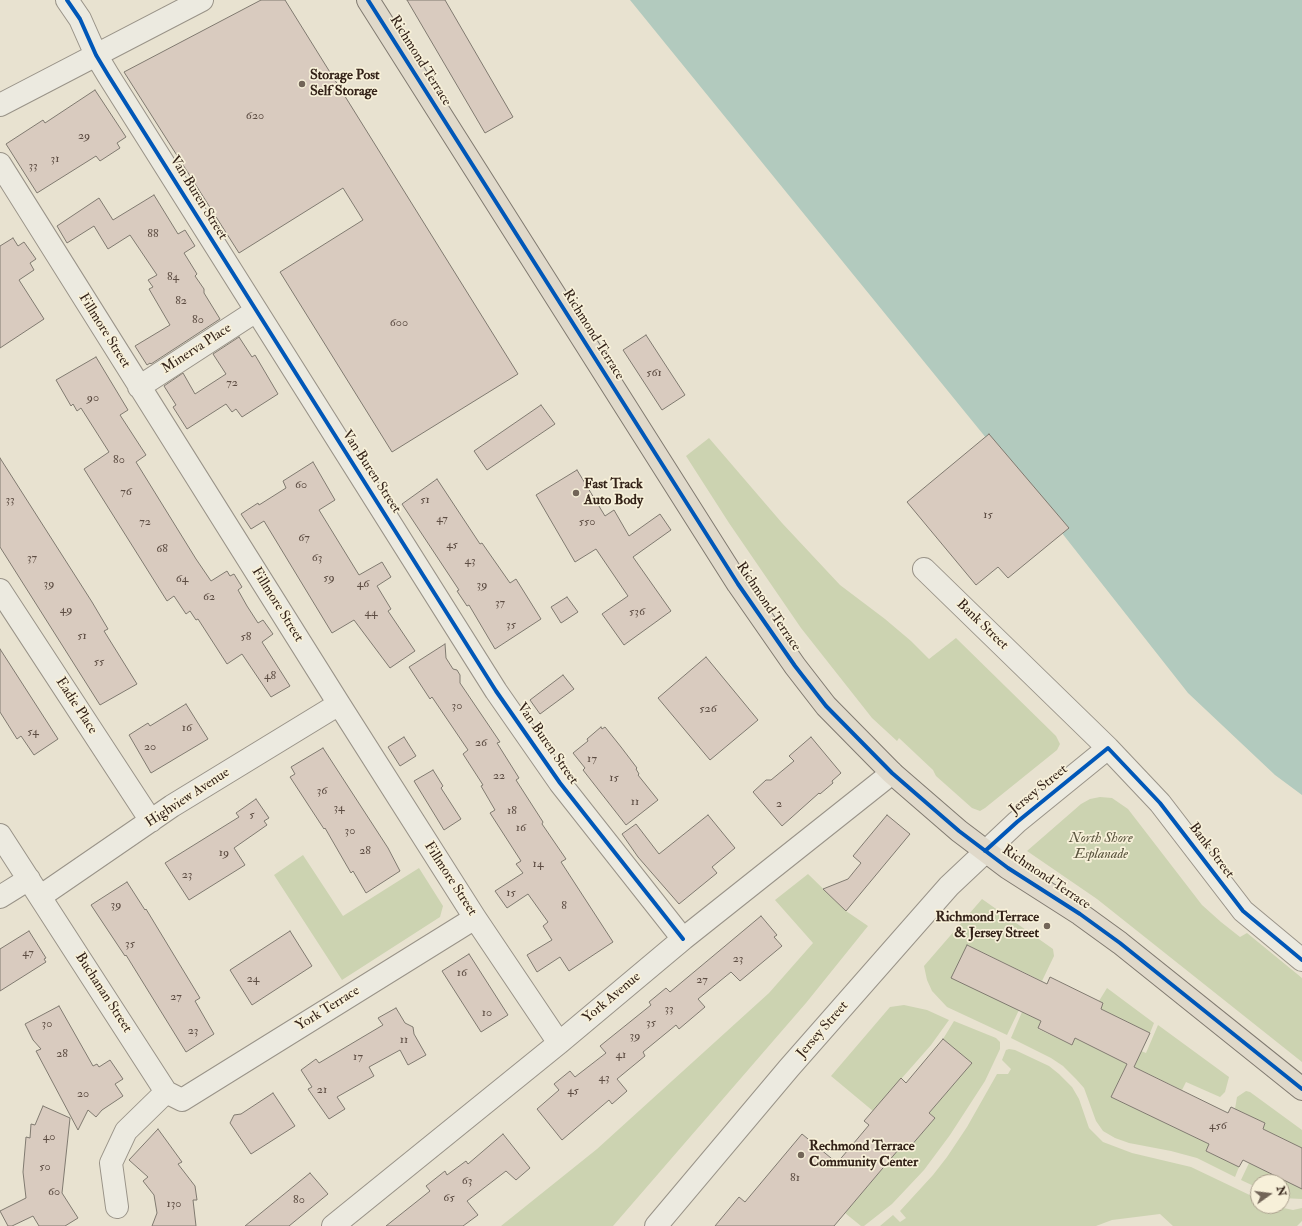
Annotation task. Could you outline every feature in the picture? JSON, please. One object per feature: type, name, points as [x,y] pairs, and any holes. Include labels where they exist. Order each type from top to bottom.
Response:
[{"type":"main road","name":"Richmond Terrace","points":[[368,0],[758,614],[826,706],[892,773],[985,851],[1008,868],[1080,914],[1120,943],[1302,1090]]},
{"type":"street","name":"Van Buren Street","points":[[67,0],[80,19],[96,55],[496,691],[560,783],[628,872],[683,938]]},
{"type":"street","points":[[0,105],[202,0]]},
{"type":"street","name":"Fillmore Street","points":[[0,164],[338,704],[475,918],[559,1043]]},
{"type":"street","name":"Minerva Place","points":[[139,387],[256,311]]},
{"type":"street","name":"Bank Street","points":[[924,569],[1108,748],[1160,803],[1243,911],[1302,960]]},
{"type":"street","name":"Eadie Place","points":[[0,590],[151,821]]},
{"type":"street","name":"Highview Avenue","points":[[0,897],[35,888],[151,821],[338,704]]},
{"type":"street","name":"Jersey Street","points":[[656,1226],[805,1051],[949,886],[1017,822],[1108,748]]},
{"type":"street","name":"York Avenue","points":[[332,1226],[559,1043],[683,938],[892,773]]},
{"type":"street","name":"Buchanan Street","points":[[0,835],[174,1096]]},
{"type":"street","name":"York Terrace","points":[[117,1207],[111,1164],[126,1131],[174,1096],[475,918]]},
{"type":"green space","points":[[709,438],[782,523],[840,585],[885,619],[911,641],[929,659],[956,638],[1056,736],[1060,744],[1057,750],[980,811],[972,808],[936,776],[933,770],[899,738],[897,741],[872,718],[801,628],[729,523],[686,456]]},
{"type":"green space","name":"North Shore Esplanade","points":[[1100,797],[1112,798],[1128,809],[1202,905],[1240,937],[1247,933],[1302,978],[1302,1062],[1097,899],[1027,851],[1081,804],[1090,799]]},
{"type":"green space","points":[[303,855],[343,916],[419,868],[443,906],[440,917],[342,980],[274,875]]},
{"type":"green space","points":[[808,874],[846,911],[868,926],[806,1003],[613,1226],[501,1226],[597,1149],[769,993],[813,943],[775,900]]},
{"type":"green space","points":[[982,899],[1053,949],[1054,956],[1042,981],[967,945],[1019,1010],[1007,1035],[947,1007],[932,991],[927,980],[924,966]]},
{"type":"green space","points":[[1107,988],[1154,1023],[1150,1033],[1101,1009],[1103,1003],[1099,1001]]},
{"type":"green space","points":[[904,1005],[927,1010],[949,1020],[931,1045],[873,1111],[831,1076],[890,1007]]},
{"type":"green space","points":[[1022,1012],[1041,1021],[1038,1029],[1072,1045],[1075,1038],[1127,1064],[1111,1097],[1209,1144],[1206,1151],[1239,1167],[1235,1177],[1197,1158],[1171,1151],[1129,1143],[1115,1138],[1103,1131],[1096,1121],[1084,1088],[1076,1079],[1063,1066],[1051,1058],[1011,1038]]},
{"type":"green space","points":[[954,1021],[996,1038],[1000,1042],[1000,1049],[985,1081],[950,1135],[924,1170],[892,1204],[864,1226],[861,1226],[845,1213],[904,1143],[910,1147],[935,1118],[929,1113],[971,1063],[943,1039]]},
{"type":"green space","points":[[1158,1025],[1229,1077],[1225,1092],[1220,1097],[1186,1082],[1182,1090],[1134,1067],[1141,1051],[1146,1053]]},
{"type":"green space","points":[[1006,1050],[1015,1050],[1049,1066],[1059,1074],[1072,1087],[1079,1099],[1089,1128],[1103,1142],[1132,1153],[1191,1167],[1250,1195],[1250,1214],[1290,1214],[1290,1209],[1302,1208],[1302,1221],[1297,1226],[1173,1226],[1160,1214],[1112,1220],[1096,1226],[880,1226],[893,1215],[900,1222],[906,1218],[900,1211],[933,1175],[947,1157],[967,1127],[997,1074],[1008,1074],[1011,1069],[1002,1060]]},
{"type":"green space","points":[[1246,1091],[1250,1092],[1302,1130],[1302,1148],[1263,1129],[1265,1123],[1235,1109],[1237,1097]]},
{"type":"green space","points":[[1249,1163],[1272,1174],[1250,1174],[1250,1184],[1241,1180]]},
{"type":"green space","points":[[1290,1182],[1302,1188],[1302,1199],[1290,1198]]},
{"type":"shaded area","points":[[630,0],[1302,0],[1302,795],[1275,775],[1188,693],[1017,476]]},
{"type":"building","points":[[261,0],[285,0],[518,374],[392,452],[280,272],[363,220],[343,188],[239,253],[124,72]]},
{"type":"building","points":[[407,0],[445,0],[513,117],[485,133]]},
{"type":"building","points":[[95,90],[126,137],[117,143],[120,148],[100,161],[96,156],[37,193],[6,144],[43,120],[45,123]]},
{"type":"building","points":[[154,195],[178,234],[185,230],[195,246],[184,253],[197,274],[195,276],[204,289],[204,293],[220,319],[151,364],[150,363],[147,365],[135,346],[170,325],[149,289],[153,287],[148,280],[157,275],[130,235],[108,249],[94,226],[67,243],[57,226],[99,198],[113,220]]},
{"type":"building","points":[[13,238],[18,246],[24,242],[36,259],[30,263],[34,270],[19,280],[44,319],[0,348],[0,246]]},
{"type":"building","points":[[646,335],[685,395],[662,410],[623,350]]},
{"type":"building","points":[[239,337],[252,357],[255,355],[278,394],[242,417],[236,409],[232,412],[226,404],[187,429],[173,407],[176,405],[164,386],[183,373],[195,394],[226,374],[213,354]]},
{"type":"building","points":[[96,357],[128,410],[120,415],[146,455],[136,462],[196,559],[211,581],[227,571],[230,576],[234,574],[242,587],[238,590],[258,623],[263,620],[273,634],[262,642],[290,686],[271,697],[242,654],[227,664],[198,619],[196,620],[190,611],[186,614],[174,596],[167,601],[84,469],[109,452],[81,408],[77,411],[73,404],[71,406],[56,380]]},
{"type":"building","points":[[541,405],[555,424],[487,470],[474,451]]},
{"type":"building","points":[[989,434],[1069,528],[1008,578],[998,567],[976,585],[907,502]]},
{"type":"building","points":[[0,458],[92,602],[108,629],[104,631],[137,684],[100,705],[0,547]]},
{"type":"building","points":[[313,462],[335,500],[319,510],[359,575],[382,562],[391,577],[377,586],[391,609],[388,611],[415,651],[390,668],[354,620],[332,633],[264,521],[251,529],[241,514],[258,503],[259,505],[286,488],[283,481]]},
{"type":"building","points":[[577,470],[605,516],[614,510],[629,536],[660,514],[671,530],[633,557],[671,611],[624,645],[602,614],[628,596],[596,549],[575,562],[536,495]]},
{"type":"building","points":[[437,479],[480,544],[482,543],[510,583],[516,579],[541,619],[495,649],[469,605],[467,606],[457,591],[459,590],[402,504]]},
{"type":"building","points":[[567,597],[578,612],[561,623],[551,607]]},
{"type":"building","points":[[445,644],[446,658],[453,669],[457,670],[460,675],[460,683],[500,742],[497,743],[519,778],[516,780],[543,822],[542,824],[566,859],[561,862],[613,942],[569,971],[560,957],[537,972],[527,955],[552,940],[543,926],[548,922],[528,894],[507,908],[495,891],[523,873],[516,864],[521,861],[490,813],[495,810],[481,786],[483,785],[463,754],[468,750],[432,697],[430,699],[409,667]]},
{"type":"building","points":[[0,649],[58,739],[34,755],[21,736],[17,739],[0,712]]},
{"type":"building","points":[[706,657],[758,720],[710,760],[658,698]]},
{"type":"building","points":[[563,675],[574,689],[540,714],[530,700]]},
{"type":"building","points":[[186,704],[208,739],[151,773],[129,735],[148,723],[150,726]]},
{"type":"building","points":[[601,727],[602,729],[605,727],[621,747],[637,768],[638,775],[658,800],[626,825],[583,770],[585,768],[573,753],[588,741],[587,739]]},
{"type":"building","points":[[404,737],[416,756],[400,766],[388,747]]},
{"type":"building","points":[[811,737],[841,773],[832,781],[833,783],[820,794],[819,793],[782,826],[753,792],[766,780],[771,780],[794,761],[789,756]]},
{"type":"building","points":[[323,748],[388,848],[400,871],[366,893],[353,871],[351,873],[325,828],[324,829],[290,777],[295,774],[291,767]]},
{"type":"building","points":[[433,770],[443,786],[441,788],[461,819],[444,830],[414,781]]},
{"type":"building","points":[[256,799],[269,818],[264,821],[267,825],[234,848],[245,865],[189,900],[165,863],[239,817],[236,813]]},
{"type":"building","points":[[708,815],[735,848],[712,867],[717,873],[679,904],[638,857],[622,834],[636,824],[659,854]]},
{"type":"building","points":[[887,815],[910,834],[846,911],[823,889],[848,879],[861,863],[853,856]]},
{"type":"building","points":[[127,882],[145,910],[146,909],[200,998],[195,1001],[214,1034],[186,1052],[126,955],[125,956],[91,905]]},
{"type":"building","points":[[761,916],[777,935],[774,937],[782,946],[740,981],[731,972],[698,999],[705,1007],[679,1029],[676,1025],[643,1052],[645,1056],[617,1079],[627,1091],[612,1104],[609,1100],[562,1140],[537,1109],[559,1090],[554,1084],[570,1071],[575,1077],[606,1053],[600,1046],[651,1005],[649,1002],[666,988],[670,992]]},
{"type":"building","points":[[29,931],[46,958],[44,959],[46,962],[0,991],[0,949]]},
{"type":"building","points":[[290,931],[312,966],[252,1005],[230,970]]},
{"type":"building","points":[[967,945],[1047,984],[1050,977],[1103,1003],[1101,1009],[1150,1033],[1134,1067],[1228,1113],[1231,1107],[1265,1123],[1263,1129],[1302,1148],[1302,1189],[1290,1183],[1290,1174],[1271,1174],[1243,1160],[1239,1167],[1206,1151],[1209,1144],[1111,1097],[1127,1064],[1075,1038],[1072,1045],[1038,1028],[1041,1021],[951,978]]},
{"type":"building","points":[[469,954],[508,1015],[481,1032],[442,971]]},
{"type":"building","points":[[59,1006],[93,1066],[97,1064],[99,1067],[110,1060],[123,1079],[115,1084],[123,1096],[102,1110],[96,1117],[88,1110],[78,1130],[36,1051],[41,1049],[33,1040],[25,1024]]},
{"type":"building","points":[[396,1008],[405,1023],[413,1027],[414,1034],[426,1055],[408,1065],[400,1050],[369,1067],[374,1076],[337,1097],[345,1109],[329,1119],[308,1089],[312,1087],[301,1070],[316,1059],[319,1063],[383,1025],[378,1018]]},
{"type":"building","points":[[943,1039],[972,1063],[929,1113],[935,1118],[910,1147],[904,1143],[834,1226],[715,1226],[739,1197],[745,1202],[802,1134],[837,1163],[869,1125],[864,1121],[901,1078],[906,1083]]},
{"type":"building","points":[[273,1093],[295,1126],[251,1154],[230,1123],[234,1115],[241,1114]]},
{"type":"building","points":[[43,1106],[70,1118],[62,1193],[78,1218],[65,1226],[39,1226],[33,1216],[12,1226],[8,1226],[0,1211],[26,1198],[23,1172],[26,1137],[30,1138],[31,1124],[35,1125]]},
{"type":"building","points":[[158,1129],[182,1162],[178,1164],[195,1186],[197,1200],[193,1200],[196,1226],[152,1226],[157,1213],[154,1195],[143,1181],[148,1177],[129,1160]]},
{"type":"building","points":[[503,1134],[530,1168],[516,1180],[506,1171],[467,1201],[478,1215],[463,1226],[386,1226],[430,1191],[426,1186],[445,1171],[447,1175],[466,1161],[468,1164]]},
{"type":"building","points":[[310,1173],[328,1194],[289,1226],[245,1226]]},
{"type":"cycle path","points":[[67,0],[80,19],[96,55],[108,75],[496,691],[560,783],[683,939]]},
{"type":"cycle path","points":[[368,0],[738,584],[795,666],[826,706],[892,773],[959,831],[1008,868],[1080,914],[1120,943],[1302,1089]]},
{"type":"cycle path","points":[[985,851],[1017,822],[1108,748],[1160,803],[1243,911],[1302,960]]},
{"type":"place","name":"Storage Post Self Storage","points":[[302,84]]},
{"type":"place","name":"Fast Track Auto Body","points":[[576,493]]},
{"type":"place","name":"Richmond Terrace & Jersey Street","points":[[1047,926]]},
{"type":"place","name":"Rechmond Terrace Community Center","points":[[801,1155]]}]
